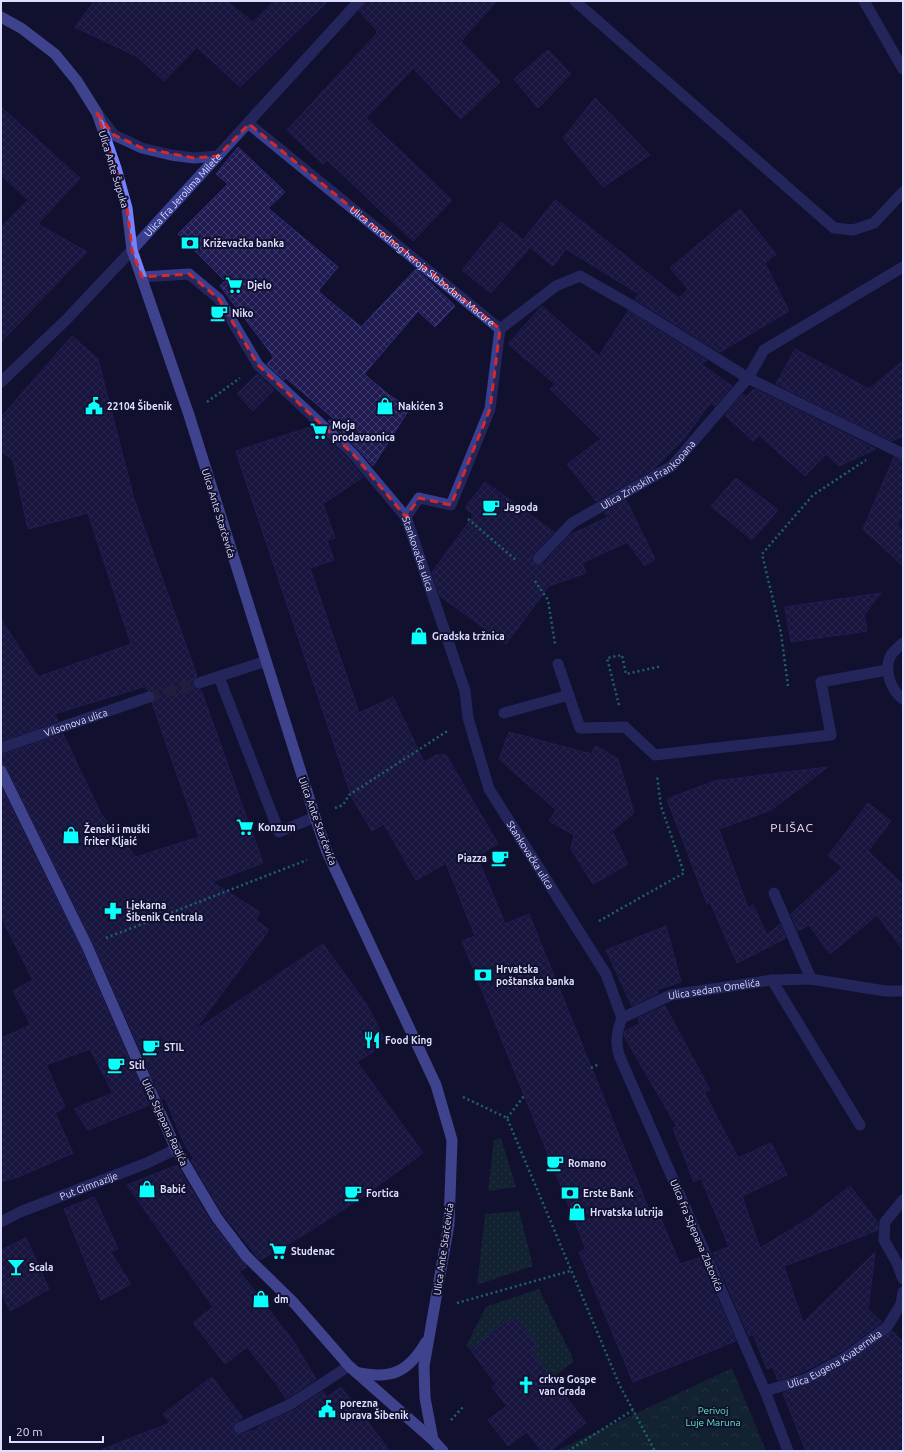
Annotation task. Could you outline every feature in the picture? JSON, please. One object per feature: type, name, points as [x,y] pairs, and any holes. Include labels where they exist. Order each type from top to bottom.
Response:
[{"type":"main road","name":"Ulica Ante Šupuka","points":[[1,17],[21,28],[55,54],[77,81],[97,113],[116,168],[127,208],[132,250]]},
{"type":"main road","name":"Ulica Ante Starčevića","points":[[132,250],[189,415],[315,818],[327,852],[436,1085],[452,1140],[449,1224],[424,1366],[425,1398],[433,1440]]},
{"type":"main road","name":"Ulica Stjepana Radića","points":[[1,771],[87,946],[176,1149],[217,1218],[246,1256],[294,1303],[352,1369],[433,1440],[443,1451]]},
{"type":"main road","points":[[352,1369],[374,1376],[396,1372],[404,1368],[412,1361],[430,1336]]},
{"type":"street","name":"Ulica fra Jerolima Milete","points":[[1,382],[66,320],[132,250],[249,124],[359,1]]},
{"type":"street","points":[[575,1],[834,228],[853,230],[874,223],[903,192]]},
{"type":"street","points":[[864,1],[903,69]]},
{"type":"street","name":"Ulica Ante Šupuka","points":[[97,113],[114,135],[142,148],[186,157],[218,156]]},
{"type":"street","name":"Ulica narodnog heroja Slobodana Macure","points":[[249,124],[500,329],[556,286],[580,276],[631,305],[748,378],[903,454]]},
{"type":"street","points":[[748,378],[764,350],[903,267]]},
{"type":"street","name":"Stankovačka ulica","points":[[142,277],[189,274],[219,299],[258,365],[353,454],[406,517],[465,691],[468,718],[489,789],[606,974],[622,1018]]},
{"type":"street","points":[[406,517],[419,498],[451,505],[490,409],[500,329]]},
{"type":"street","name":"Ulica Zrinskih Frankopana","points":[[538,559],[572,523],[672,466],[748,378]]},
{"type":"street","points":[[903,643],[890,656],[887,670],[895,694],[903,699]]},
{"type":"street","points":[[199,683],[266,661]]},
{"type":"street","points":[[558,664],[580,728],[625,727],[655,755],[832,735],[822,682],[887,670]]},
{"type":"street","points":[[219,677],[279,832],[315,818]]},
{"type":"street","points":[[504,714],[568,695]]},
{"type":"street","name":"Vilsonova ulica","points":[[1,748],[149,697]]},
{"type":"street","points":[[774,893],[811,979]]},
{"type":"street","name":"Ulica sedam Omelića","points":[[622,1018],[671,994],[772,980],[811,979],[885,991],[903,991]]},
{"type":"street","points":[[772,980],[860,1125]]},
{"type":"street","name":"Ulica fra Stjepana Zlatovića","points":[[622,1018],[618,1029],[617,1048],[619,1055],[765,1391],[788,1451]]},
{"type":"street","name":"Put Gimnazije","points":[[1,1222],[20,1212],[147,1163],[176,1149]]},
{"type":"street","points":[[903,1200],[885,1222],[884,1240],[897,1263],[903,1279]]},
{"type":"street","name":"Ulica Eugena Kvaternika","points":[[765,1391],[806,1379],[846,1357],[887,1327],[901,1304],[903,1292]]},
{"type":"street","points":[[239,1428],[291,1404],[352,1369]]},
{"type":"path","points":[[189,415],[258,365]]},
{"type":"path","points":[[788,686],[781,634],[762,554],[813,495],[886,447]]},
{"type":"path","points":[[451,505],[522,565]]},
{"type":"path","points":[[532,576],[548,600],[558,664]]},
{"type":"path","points":[[625,727],[607,658],[622,656],[626,674],[662,666]]},
{"type":"path","points":[[349,795],[468,718]]},
{"type":"path","points":[[579,932],[684,873],[661,806],[655,755]]},
{"type":"path","points":[[87,946],[327,852]]},
{"type":"path","points":[[436,1085],[507,1118],[570,1271],[620,1386],[655,1451]]},
{"type":"path","points":[[507,1118],[524,1096]]},
{"type":"path","points":[[434,1309],[570,1271]]},
{"type":"path","points":[[568,1451],[633,1410]]},
{"type":"highlighted area","points":[[97,113],[114,135],[142,148],[194,158],[218,156],[249,124],[500,329],[490,409],[451,505],[419,498],[406,517],[353,454],[258,365],[219,299],[189,274],[142,277],[132,250],[127,208],[116,168]]},
{"type":"green space","points":[[501,1138],[516,1187],[488,1191],[494,1140]]},
{"type":"green space","points":[[519,1211],[533,1266],[477,1285],[485,1214]]},
{"type":"green space","points":[[539,1289],[574,1361],[552,1378],[534,1355],[525,1354],[537,1345],[508,1321],[470,1349],[466,1346],[486,1307]]},
{"type":"green space","name":"Perivoj Luje Maruna","points":[[732,1368],[766,1451],[556,1451]]},
{"type":"building","points":[[94,1],[226,1],[253,22],[274,1],[328,1],[240,87],[197,47],[164,81],[136,56],[75,27]]},
{"type":"building","points":[[366,1],[497,1],[461,41],[500,82],[461,119],[413,68],[366,118],[452,200],[413,241],[327,160],[323,164],[287,130],[378,32],[359,11]]},
{"type":"building","points":[[548,50],[571,74],[538,108],[514,79]]},
{"type":"building","points":[[595,98],[650,155],[603,187],[563,138]]},
{"type":"building","points":[[1,107],[80,178],[38,224],[87,252],[1,342],[1,227],[28,200],[1,175]]},
{"type":"building","points":[[238,147],[285,192],[268,208],[338,267],[318,291],[361,327],[416,269],[455,306],[435,327],[418,311],[364,374],[389,395],[410,408],[373,466],[358,449],[328,421],[334,419],[286,378],[284,380],[267,364],[274,357],[220,286],[225,281],[178,234],[228,184],[216,174]]},
{"type":"building","points":[[555,200],[679,298],[688,289],[670,268],[740,209],[776,254],[765,263],[789,311],[720,352],[635,299],[639,294],[566,249],[553,266],[530,247],[491,293],[462,270],[501,222],[523,240]]},
{"type":"building","points":[[542,306],[599,356],[628,311],[707,361],[701,364],[732,386],[715,406],[711,402],[684,439],[655,468],[596,501],[567,464],[601,439],[550,389],[555,384],[508,344]]},
{"type":"building","points":[[72,336],[98,359],[134,499],[197,676],[192,681],[193,686],[197,690],[201,690],[263,863],[212,882],[260,912],[256,920],[269,930],[194,1031],[323,944],[367,1005],[384,1038],[372,1047],[374,1051],[357,1062],[423,1153],[358,1200],[307,1233],[260,1260],[223,1214],[191,1160],[194,1159],[184,1143],[165,1098],[162,1099],[93,943],[7,768],[1,764],[1,755],[63,734],[101,814],[136,857],[199,837],[152,703],[156,699],[156,695],[147,690],[146,686],[54,714],[58,721],[1,741],[1,619],[38,677],[131,644],[88,513],[28,529],[13,460],[1,451],[1,417]]},
{"type":"building","points":[[795,349],[869,389],[903,361],[903,436],[892,441],[776,384]]},
{"type":"building","points":[[257,374],[274,390],[253,411],[237,394]]},
{"type":"building","points":[[754,389],[876,449],[839,466],[826,454],[805,476],[759,435],[753,441],[725,415],[743,394],[746,397]]},
{"type":"building","points":[[313,426],[348,459],[363,477],[323,504],[335,538],[327,540],[334,560],[310,568],[359,713],[393,697],[424,762],[436,755],[446,755],[498,844],[477,856],[505,924],[529,914],[654,1222],[661,1219],[680,1264],[699,1258],[736,1341],[633,1382],[579,1252],[586,1249],[462,941],[475,936],[446,863],[416,880],[384,824],[372,831],[352,798],[245,479],[236,451]]},
{"type":"building","points":[[894,457],[903,461],[903,512],[897,526],[903,530],[903,566],[863,529]]},
{"type":"building","points":[[736,478],[778,510],[752,540],[711,506]]},
{"type":"building","points":[[485,482],[554,532],[531,557],[531,561],[536,566],[543,564],[570,535],[608,517],[604,513],[626,500],[655,559],[645,566],[627,542],[582,563],[586,573],[549,586],[506,644],[440,596],[432,572],[474,515],[465,508]]},
{"type":"building","points":[[881,593],[864,615],[867,631],[791,642],[785,607]]},
{"type":"building","points":[[509,732],[591,754],[596,746],[618,759],[634,813],[612,831],[628,864],[593,884],[571,849],[574,835],[549,821],[556,810],[499,759]]},
{"type":"building","points":[[828,767],[771,810],[719,829],[748,908],[753,905],[767,935],[780,924],[786,938],[737,963],[710,902],[707,904],[667,799],[715,781]]},
{"type":"building","points":[[1,787],[81,949],[149,1105],[88,1130],[74,1109],[113,1093],[90,1049],[46,1065],[65,1107],[55,1113],[73,1153],[18,1177],[1,1182],[1,1038],[31,1025],[13,991],[33,980],[1,917]]},
{"type":"building","points":[[868,803],[891,821],[868,851],[903,885],[903,950],[877,915],[830,954],[809,925],[798,931],[791,914],[843,867],[828,856]]},
{"type":"building","points":[[666,926],[681,982],[656,990],[658,993],[632,1006],[606,950]]},
{"type":"building","points":[[665,1006],[710,1090],[704,1092],[738,1158],[771,1143],[787,1175],[742,1196],[760,1248],[808,1219],[850,1186],[878,1223],[878,1230],[784,1266],[803,1323],[875,1252],[868,1309],[882,1322],[842,1351],[803,1372],[778,1380],[773,1367],[767,1369],[753,1334],[749,1336],[713,1253],[729,1247],[701,1178],[694,1182],[673,1128],[677,1127],[624,1036],[625,1031],[640,1024],[638,1018]]},
{"type":"building","points":[[177,1165],[211,1222],[247,1267],[239,1271],[294,1342],[316,1379],[286,1399],[277,1385],[247,1347],[225,1364],[193,1323],[213,1307],[127,1185]]},
{"type":"building","points":[[94,1197],[118,1249],[110,1251],[131,1284],[101,1300],[64,1209]]},
{"type":"building","points":[[26,1238],[49,1289],[10,1311],[1,1291],[1,1250]]},
{"type":"building","name":"crkva Gospe van Grada","points":[[517,1318],[537,1345],[530,1350],[586,1423],[550,1451],[541,1451],[527,1432],[508,1446],[488,1420],[507,1406],[492,1387],[496,1384],[470,1349],[508,1320],[510,1323]]},
{"type":"building","points":[[892,1331],[903,1342],[903,1451],[806,1451],[783,1393],[809,1385],[849,1363]]},
{"type":"building","points":[[212,1377],[243,1418],[233,1424],[233,1431],[235,1434],[242,1434],[252,1430],[254,1431],[262,1425],[295,1410],[323,1391],[327,1397],[341,1387],[390,1451],[103,1451],[103,1449],[170,1423],[163,1414]]},
{"type":"tunnel","points":[[149,697],[199,683]]},
{"type":"place","name":"Križevačka banka","points":[[190,243]]},
{"type":"place","name":"Djelo","points":[[234,285]]},
{"type":"place","name":"Niko","points":[[219,313]]},
{"type":"place","name":"22104 Šibenik","points":[[94,406]]},
{"type":"place","name":"Nakićen 3","points":[[385,406]]},
{"type":"place","name":"Moja prodavaonica","points":[[319,431]]},
{"type":"place","name":"Jagoda","points":[[491,507]]},
{"type":"place","name":"Gradska tržnica","points":[[419,636]]},
{"type":"place","name":"Konzum","points":[[245,827]]},
{"type":"place","name":"Ženski i muški friter Kljaić","points":[[71,835]]},
{"type":"place","name":"Piazza","points":[[500,858]]},
{"type":"place","name":"Ljekarna Šibenik Centrala","points":[[113,911]]},
{"type":"place","name":"Hrvatska poštanska banka","points":[[483,975]]},
{"type":"place","name":"Food King","points":[[372,1040]]},
{"type":"place","name":"STIL","points":[[151,1047]]},
{"type":"place","name":"Stil","points":[[116,1065]]},
{"type":"place","name":"Romano","points":[[555,1163]]},
{"type":"place","name":"Babić","points":[[147,1189]]},
{"type":"place","name":"Fortica","points":[[353,1193]]},
{"type":"place","name":"Erste Bank","points":[[570,1193]]},
{"type":"place","name":"Hrvatska lutrija","points":[[577,1212]]},
{"type":"place","name":"Studenac","points":[[278,1251]]},
{"type":"place","name":"Scala","points":[[16,1267]]},
{"type":"place","name":"dm","points":[[261,1299]]},
{"type":"place","name":"crkva Gospe van Grada","points":[[526,1385]]},
{"type":"place","name":"porezna uprava Šibenik","points":[[327,1409]]},
{"type":"district","name":"PLIŠAC","points":[[792,828]]}]
